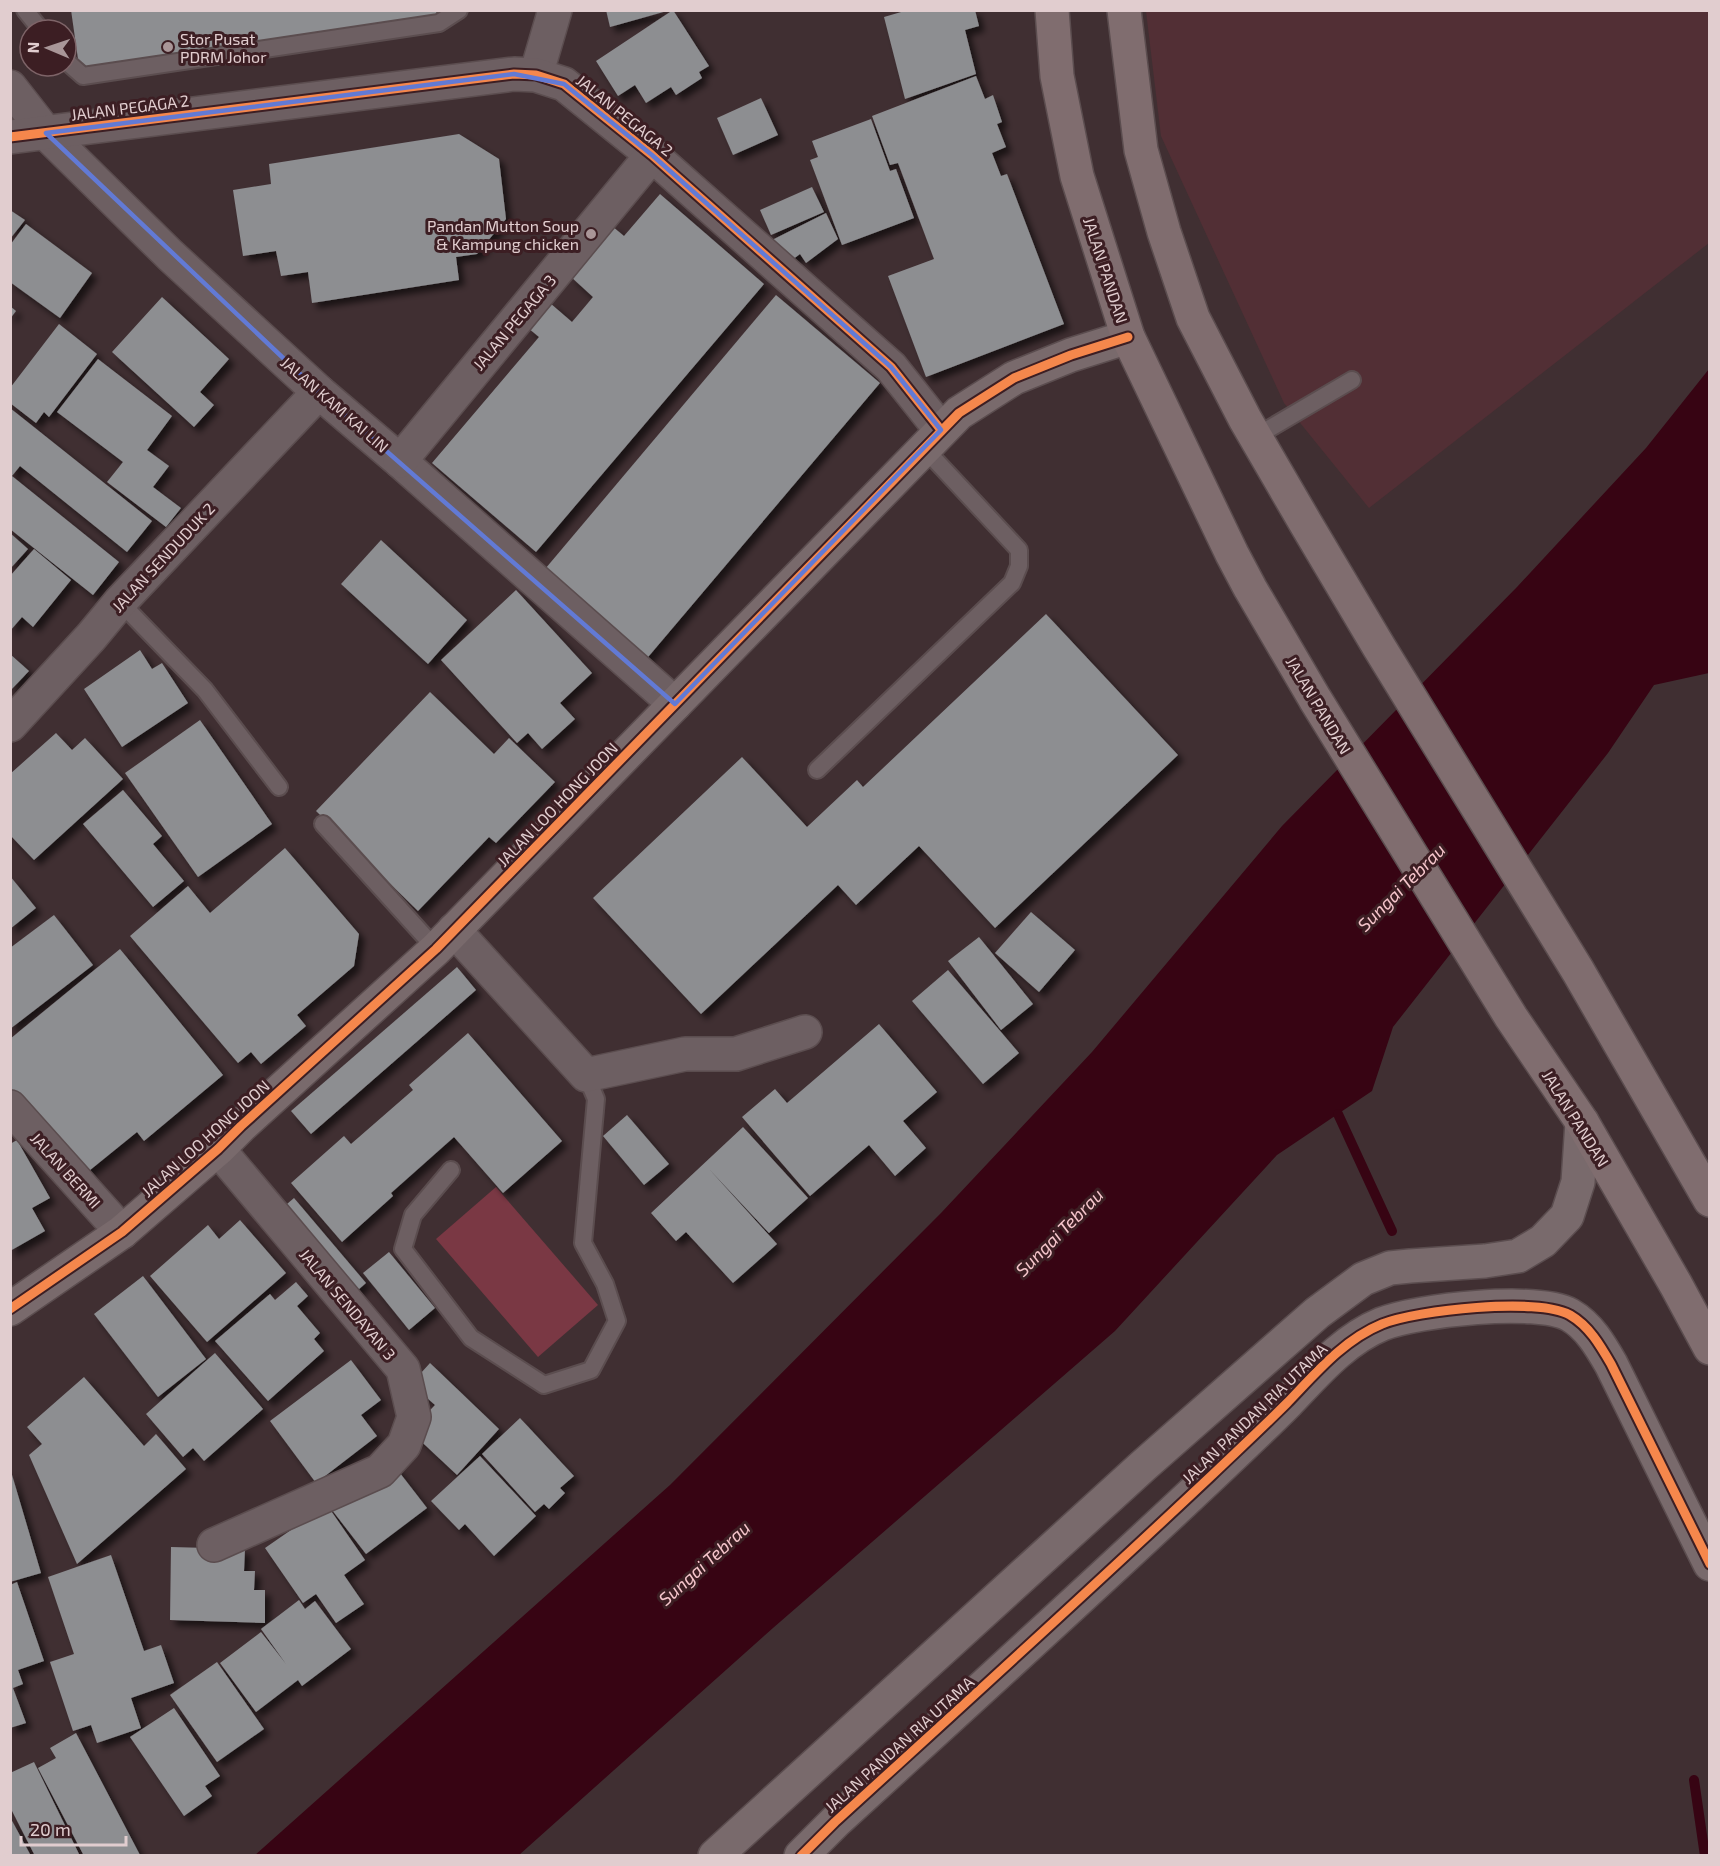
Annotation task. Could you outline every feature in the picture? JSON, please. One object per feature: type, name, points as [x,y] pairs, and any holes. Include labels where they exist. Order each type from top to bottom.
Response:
[{"type":"highway","name":"JALAN PANDAN","points":[[1052,10],[1058,76],[1077,176],[1128,337],[1232,554],[1315,699],[1511,1017],[1582,1122],[1710,1348]]},
{"type":"highway","points":[[1124,10],[1141,150],[1164,232],[1193,318],[1255,437],[1378,647],[1578,971],[1710,1200]]},
{"type":"street","points":[[536,75],[555,10]]},
{"type":"street","name":"JALAN PEGAGA 2","points":[[10,137],[502,75],[536,75],[564,84],[652,155],[891,367],[933,439]]},
{"type":"street","name":"JALAN KAM KAI LIN","points":[[10,87],[46,133],[170,255],[319,392],[675,704]]},
{"type":"street","name":"JALAN PEGAGA 3","points":[[400,461],[652,155]]},
{"type":"street","name":"JALAN LOO HONG JOON","points":[[10,1309],[122,1232],[218,1149],[445,940],[959,414],[1014,378],[1062,358],[1128,337]]},
{"type":"street","name":"JALAN SENDUDUK 2","points":[[10,725],[120,602],[319,392]]},
{"type":"street","points":[[445,940],[586,1075],[685,1054],[736,1054],[805,1032]]},
{"type":"street","name":"JALAN BERMI","points":[[12,1113],[122,1232]]},
{"type":"street","name":"JALAN PANDAN RIA UTAMA","points":[[715,1856],[1143,1466],[1317,1313],[1363,1279],[1390,1268],[1485,1261],[1518,1256],[1543,1241],[1567,1216],[1578,1182],[1582,1122]]},
{"type":"street","name":"JALAN SENDAYAN 3","points":[[214,1545],[380,1471],[404,1445],[414,1417],[403,1369],[218,1149]]},
{"type":"street","name":"JALAN PANDAN RIA UTAMA","points":[[801,1856],[835,1822],[1112,1569],[1285,1405],[1316,1372],[1351,1341],[1383,1324],[1416,1315],[1485,1307],[1532,1306],[1567,1313],[1581,1322],[1596,1339],[1611,1364],[1710,1564]]},
{"type":"street","points":[[1206,1411],[1239,1449]]},
{"type":"lane","points":[[78,72],[83,76],[439,23],[459,10]]},
{"type":"lane","points":[[1255,437],[1352,380]]},
{"type":"lane","points":[[818,770],[1012,584],[1019,566],[1019,550],[933,439]]},
{"type":"lane","points":[[120,602],[205,690],[279,787]]},
{"type":"lane","points":[[323,824],[445,940]]},
{"type":"lane","points":[[451,1170],[413,1215],[403,1249],[471,1338],[535,1380],[544,1385],[591,1370],[617,1321],[605,1284],[584,1243],[596,1099],[586,1075]]},
{"type":"highlighted area","points":[[514,74],[564,84],[652,155],[891,367],[941,430],[675,704],[319,392],[46,133]]},
{"type":"shaded area","points":[[1146,11],[1709,11],[1709,243],[1369,508],[1284,403],[1161,136]]},
{"type":"shaded area","points":[[496,1187],[598,1305],[538,1357],[436,1239]]},
{"type":"water","name":"Sungai Tebrau","points":[[1709,369],[1709,673],[1654,685],[1608,753],[1393,1027],[1372,1091],[1277,1155],[1115,1331],[773,1628],[519,1855],[254,1856],[670,1485],[941,1213],[1092,1052],[1282,826],[1517,587],[1646,448]]},
{"type":"building","name":"Stor Pusat PDRM Johor","points":[[71,10],[436,10],[438,21],[80,73],[78,18],[72,18]]},
{"type":"building","points":[[606,10],[667,10],[667,11],[610,27]]},
{"type":"building","points":[[673,10],[709,66],[699,72],[702,78],[676,95],[671,87],[646,103],[635,85],[618,96],[596,61]]},
{"type":"building","points":[[908,10],[975,10],[979,26],[965,30],[976,74],[905,99],[884,17]]},
{"type":"building","points":[[976,76],[985,99],[993,95],[1002,122],[997,124],[1006,147],[992,153],[1001,176],[1007,174],[1064,324],[926,377],[888,276],[934,259],[898,163],[890,165],[872,116]]},
{"type":"building","points":[[761,98],[778,135],[733,155],[717,118]]},
{"type":"building","points":[[871,119],[890,171],[896,169],[914,218],[842,245],[810,160],[818,157],[812,141]]},
{"type":"building","points":[[459,134],[499,159],[506,219],[477,254],[456,257],[459,280],[312,303],[308,272],[281,276],[276,251],[243,256],[233,190],[271,184],[269,164]]},
{"type":"building","points":[[812,187],[824,212],[771,235],[760,210]]},
{"type":"building","points":[[660,194],[764,284],[536,552],[432,463],[539,337],[528,328],[550,303],[572,322],[593,297],[570,276],[612,226],[624,236]]},
{"type":"building","points":[[10,210],[25,220],[10,239]]},
{"type":"building","points":[[826,213],[838,239],[806,263],[800,254],[788,263],[772,240]]},
{"type":"building","points":[[26,224],[92,273],[60,318],[10,282],[10,245]]},
{"type":"building","points":[[776,295],[880,383],[643,663],[540,575]]},
{"type":"building","points":[[162,297],[229,359],[200,392],[214,405],[194,427],[112,352]]},
{"type":"building","points":[[10,306],[16,311],[10,319]]},
{"type":"building","points":[[59,324],[97,354],[49,417],[44,412],[36,423],[10,403],[10,388]]},
{"type":"building","points":[[98,359],[172,416],[147,450],[169,466],[153,487],[181,508],[166,527],[107,482],[123,462],[57,412]]},
{"type":"building","points":[[10,408],[152,521],[127,552],[20,466],[12,476],[119,562],[93,595],[10,529]]},
{"type":"building","points":[[10,533],[28,549],[10,569]]},
{"type":"building","points":[[381,540],[467,620],[428,664],[341,584]]},
{"type":"building","points":[[34,549],[71,580],[33,627],[22,617],[10,631],[10,576]]},
{"type":"building","points":[[516,590],[592,673],[560,703],[575,719],[542,749],[528,733],[517,743],[441,660]]},
{"type":"building","points":[[1046,614],[1178,755],[995,928],[919,846],[856,905],[838,885],[701,1014],[593,898],[742,757],[807,827],[857,780],[863,787]]},
{"type":"building","points":[[140,650],[152,669],[162,663],[188,703],[122,747],[84,689]]},
{"type":"building","points":[[10,654],[29,671],[10,691]]},
{"type":"building","points":[[430,692],[494,754],[509,738],[555,782],[496,843],[489,837],[418,911],[316,811]]},
{"type":"building","points":[[200,720],[272,824],[198,877],[125,773]]},
{"type":"building","points":[[56,733],[72,750],[85,738],[123,779],[34,860],[10,835],[10,804],[12,802],[10,801],[10,774]]},
{"type":"building","points":[[123,790],[162,836],[153,844],[184,881],[153,907],[83,824]]},
{"type":"building","points":[[285,848],[359,934],[354,966],[297,1015],[306,1026],[261,1064],[251,1052],[238,1063],[130,936],[188,886],[210,913]]},
{"type":"building","points":[[10,876],[36,908],[10,929]]},
{"type":"building","points":[[1031,912],[1075,950],[1039,992],[995,953]]},
{"type":"building","points":[[54,915],[93,965],[10,1029],[10,948]]},
{"type":"building","points":[[979,937],[1033,1004],[1001,1030],[948,961]]},
{"type":"building","points":[[120,949],[223,1075],[144,1141],[137,1132],[79,1179],[10,1096],[10,1039]]},
{"type":"building","points":[[457,967],[476,990],[311,1134],[291,1111]]},
{"type":"building","points":[[948,970],[1019,1053],[983,1084],[912,1001]]},
{"type":"building","points":[[879,1024],[937,1092],[903,1121],[926,1148],[895,1176],[869,1145],[810,1196],[742,1117],[775,1089],[787,1103]]},
{"type":"building","points":[[468,1033],[562,1141],[503,1193],[454,1137],[391,1193],[393,1196],[342,1242],[291,1183],[344,1136],[351,1144],[413,1090],[409,1085]]},
{"type":"building","points":[[627,1115],[669,1164],[644,1185],[603,1136]]},
{"type":"building","points":[[743,1127],[808,1198],[769,1233],[709,1169],[777,1244],[733,1283],[686,1232],[676,1241],[651,1213]]},
{"type":"building","points":[[17,1140],[50,1198],[32,1208],[45,1231],[10,1251],[10,1144]]},
{"type":"building","points":[[294,1198],[366,1283],[351,1296],[280,1210]]},
{"type":"building","points":[[240,1220],[286,1273],[207,1342],[150,1276],[208,1225],[219,1239]]},
{"type":"building","points":[[389,1252],[435,1308],[409,1330],[363,1273]]},
{"type":"building","points":[[143,1276],[206,1359],[158,1397],[94,1314]]},
{"type":"building","points":[[296,1282],[308,1296],[297,1306],[320,1333],[314,1339],[324,1351],[268,1401],[215,1341],[270,1294],[275,1300]]},
{"type":"building","points":[[215,1353],[263,1409],[204,1461],[193,1448],[183,1457],[146,1414]]},
{"type":"building","points":[[351,1360],[381,1400],[361,1415],[377,1436],[316,1483],[270,1421]]},
{"type":"building","points":[[430,1363],[499,1429],[457,1475],[410,1431],[435,1405],[411,1384]]},
{"type":"building","points":[[84,1377],[144,1446],[156,1434],[186,1469],[77,1564],[29,1455],[42,1444],[27,1427]]},
{"type":"building","points":[[520,1418],[574,1476],[560,1488],[565,1493],[549,1509],[544,1504],[535,1512],[482,1454]]},
{"type":"building","points":[[480,1456],[536,1516],[494,1556],[465,1524],[459,1530],[431,1501]]},
{"type":"building","points":[[393,1464],[427,1508],[366,1554],[332,1510]]},
{"type":"building","points":[[10,1468],[41,1573],[10,1582]]},
{"type":"building","points":[[327,1505],[365,1560],[344,1575],[364,1604],[336,1623],[316,1594],[303,1603],[265,1548]]},
{"type":"building","points":[[171,1547],[245,1549],[244,1571],[255,1571],[254,1590],[265,1590],[265,1623],[170,1620]]},
{"type":"building","points":[[111,1555],[144,1651],[161,1645],[174,1683],[131,1698],[141,1728],[97,1743],[91,1725],[73,1731],[50,1662],[74,1654],[48,1577]]},
{"type":"building","points":[[17,1582],[44,1661],[18,1670],[23,1684],[13,1688],[26,1723],[10,1728],[10,1585]]},
{"type":"building","points":[[299,1600],[305,1609],[315,1601],[351,1649],[302,1686],[298,1680],[256,1712],[220,1663],[261,1632],[286,1664],[261,1629]]},
{"type":"building","points":[[217,1662],[264,1729],[217,1762],[170,1695]]},
{"type":"building","points":[[174,1708],[220,1776],[205,1786],[212,1796],[184,1816],[130,1737]]},
{"type":"building","points":[[76,1733],[139,1856],[84,1856],[38,1768],[56,1758],[50,1748]]},
{"type":"building","points":[[34,1762],[80,1856],[35,1856],[10,1807],[10,1773]]},
{"type":"building","points":[[10,1817],[31,1856],[10,1856]]},
{"type":"waterway","points":[[1338,1114],[1392,1231]]},
{"type":"waterway","points":[[1694,1780],[1705,1856]]},
{"type":"cycle path","points":[[10,137],[514,74],[536,75],[564,84],[652,155],[891,367],[941,430]]},
{"type":"cycle path","points":[[10,1309],[122,1232],[218,1149],[436,949],[959,413],[1014,378],[1071,355],[1128,337]]},
{"type":"cycle path","points":[[801,1856],[835,1822],[1211,1476],[1342,1348],[1382,1324],[1448,1310],[1505,1306],[1554,1310],[1577,1319],[1594,1336],[1611,1364],[1710,1564]]},
{"type":"place","name":"Stor Pusat PDRM Johor","points":[[168,47]]},
{"type":"place","name":"Pandan Mutton Soup & Kampung chicken","points":[[591,234]]}]
